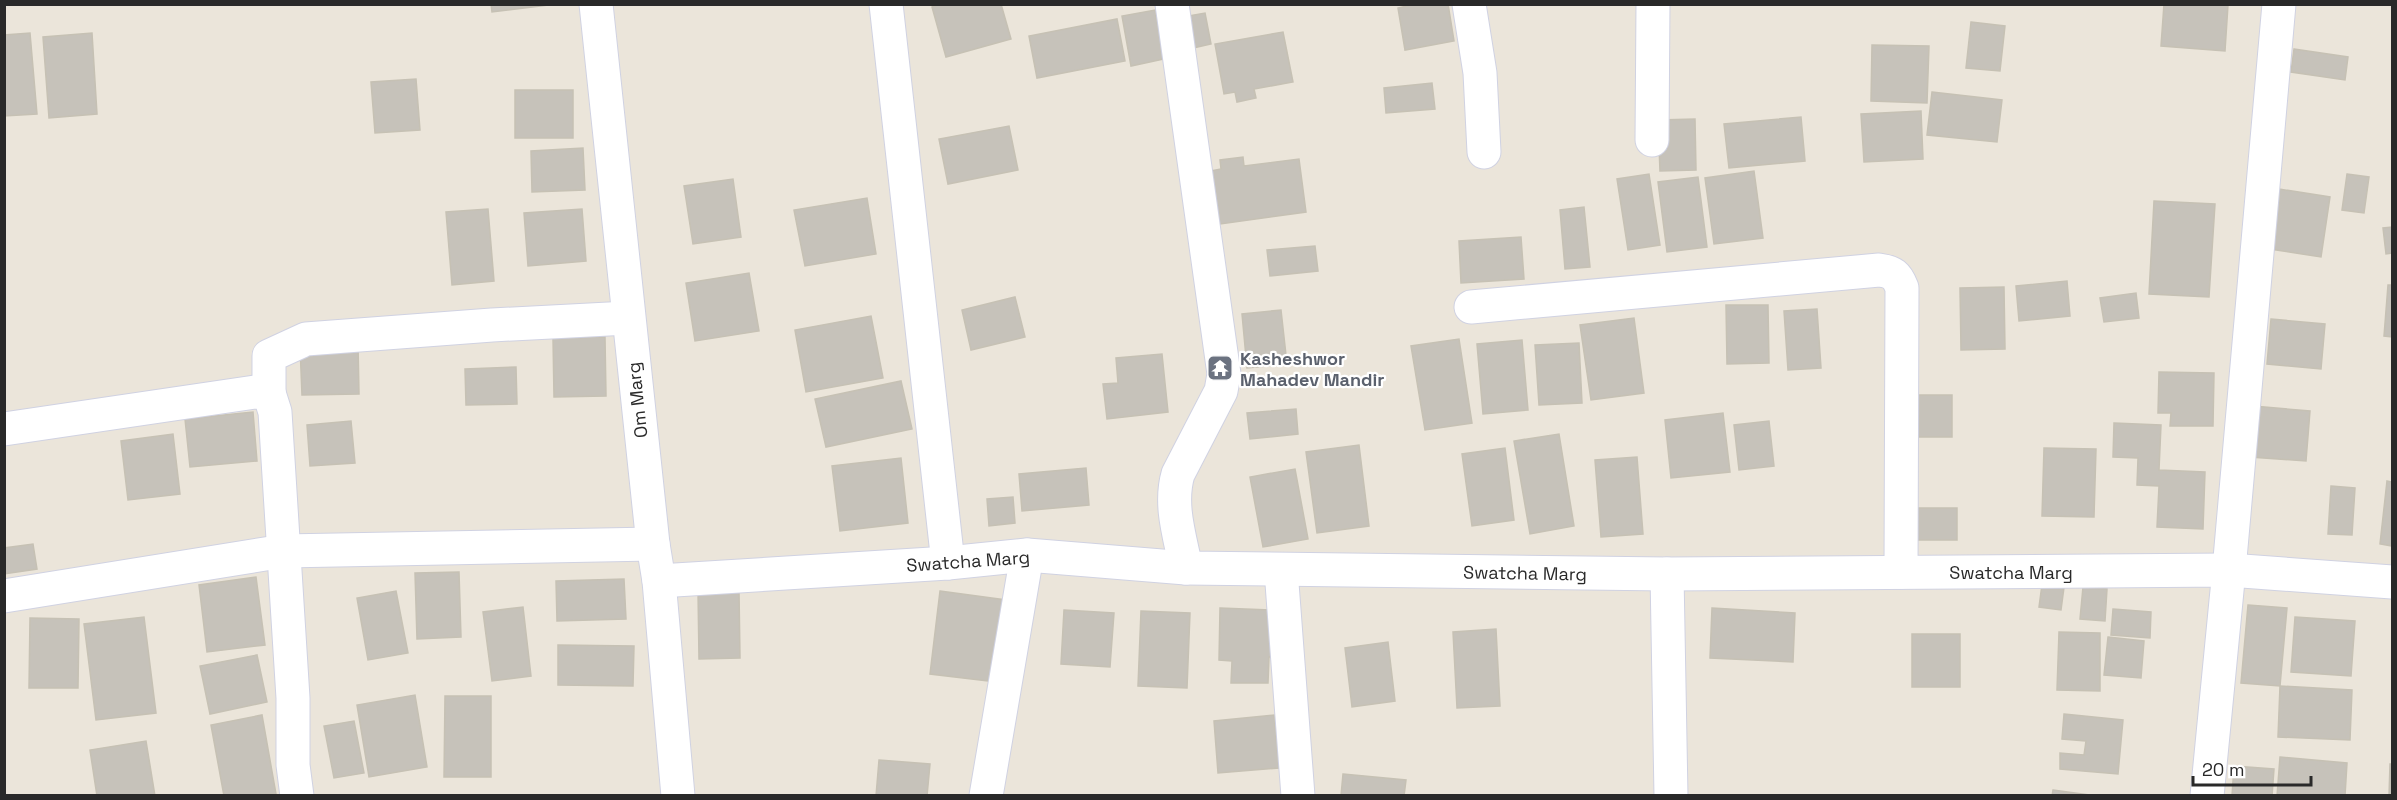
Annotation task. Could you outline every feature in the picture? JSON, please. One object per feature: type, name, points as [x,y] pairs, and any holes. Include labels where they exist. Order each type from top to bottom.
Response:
[{"type":"street","name":"Om Marg","points":[[596,4],[628,318],[659,581],[678,795]]},
{"type":"street","points":[[885,4],[948,563]]},
{"type":"street","points":[[1172,4],[1224,374],[1221,391],[1178,474],[1174,488],[1173,503],[1186,568]]},
{"type":"street","points":[[1469,4],[1480,73],[1484,152]]},
{"type":"street","points":[[1652,140],[1653,4]]},
{"type":"street","points":[[2207,795],[2279,4]]},
{"type":"street","points":[[1471,307],[1868,271],[1892,272],[1898,278],[1902,288],[1901,572]]},
{"type":"street","points":[[297,795],[293,765],[293,698],[275,412],[269,393],[268,356],[306,339],[492,325],[628,318]]},
{"type":"street","points":[[4,429],[255,392],[269,393]]},
{"type":"street","points":[[4,596],[284,551],[653,544]]},
{"type":"street","points":[[986,795],[1027,555]]},
{"type":"street","name":"Swatcha Marg","points":[[659,581],[948,563],[1027,555],[1186,568],[1281,570],[1667,574],[2229,570],[2392,582]]},
{"type":"street","points":[[1281,570],[1298,795]]},
{"type":"street","points":[[1667,574],[1671,795]]},
{"type":"building","points":[[491,4],[548,4],[548,5],[492,12]]},
{"type":"building","points":[[940,4],[1001,4],[1011,39],[946,57],[932,7]]},
{"type":"building","points":[[1415,4],[1448,4],[1454,41],[1405,50],[1398,8]]},
{"type":"building","points":[[2164,4],[2228,5],[2225,51],[2161,46]]},
{"type":"building","points":[[1155,10],[1164,59],[1131,66],[1122,16]]},
{"type":"building","points":[[1205,13],[1211,44],[1193,48],[1188,16]]},
{"type":"building","points":[[1117,19],[1125,61],[1037,78],[1029,36]]},
{"type":"building","points":[[1971,22],[2005,26],[2000,71],[1966,68]]},
{"type":"building","points":[[1283,32],[1293,82],[1254,89],[1256,98],[1237,102],[1235,92],[1224,94],[1215,44]]},
{"type":"building","points":[[30,33],[37,114],[4,116],[4,35]]},
{"type":"building","points":[[92,33],[97,114],[49,118],[43,37]]},
{"type":"building","points":[[1872,45],[1929,46],[1927,103],[1871,101]]},
{"type":"building","points":[[2294,49],[2348,57],[2345,80],[2291,72]]},
{"type":"building","points":[[416,79],[420,130],[375,133],[371,82]]},
{"type":"building","points":[[1432,83],[1435,109],[1386,113],[1384,88]]},
{"type":"building","points":[[515,90],[573,90],[573,138],[515,138]]},
{"type":"building","points":[[1932,92],[2002,100],[1997,142],[1927,135]]},
{"type":"building","points":[[1921,111],[1923,159],[1864,162],[1861,114]]},
{"type":"building","points":[[1801,117],[1805,161],[1729,168],[1724,124]]},
{"type":"building","points":[[1695,119],[1696,170],[1660,171],[1658,120]]},
{"type":"building","points":[[1009,126],[1018,170],[948,184],[939,139]]},
{"type":"building","points":[[583,148],[585,190],[532,192],[531,151]]},
{"type":"building","points":[[1243,157],[1244,166],[1299,159],[1306,212],[1213,225],[1205,172],[1221,169],[1220,160]]},
{"type":"building","points":[[1754,171],[1763,238],[1714,244],[1705,178]]},
{"type":"building","points":[[1649,174],[1660,245],[1628,250],[1617,179]]},
{"type":"building","points":[[2347,174],[2369,177],[2364,213],[2342,210]]},
{"type":"building","points":[[1698,177],[1707,247],[1667,252],[1658,182]]},
{"type":"building","points":[[733,179],[741,237],[693,244],[684,186]]},
{"type":"building","points":[[2279,189],[2330,197],[2321,257],[2270,249]]},
{"type":"building","points":[[867,198],[876,254],[805,266],[794,210]]},
{"type":"building","points":[[2154,201],[2215,204],[2209,297],[2149,294]]},
{"type":"building","points":[[1584,207],[1590,267],[1565,269],[1560,210]]},
{"type":"building","points":[[488,209],[494,281],[452,285],[446,212]]},
{"type":"building","points":[[582,209],[586,261],[528,266],[524,213]]},
{"type":"building","points":[[2392,227],[2392,253],[2386,254],[2383,228]]},
{"type":"building","points":[[1521,237],[1524,279],[1461,283],[1459,241]]},
{"type":"building","points":[[1315,246],[1318,271],[1270,276],[1267,250]]},
{"type":"building","points":[[749,273],[759,331],[695,341],[686,283]]},
{"type":"building","points":[[2067,281],[2070,316],[2019,321],[2016,286]]},
{"type":"building","points":[[2388,285],[2392,285],[2392,337],[2384,336]]},
{"type":"building","points":[[2004,287],[2005,349],[1961,350],[1960,288]]},
{"type":"building","points":[[2136,293],[2139,318],[2104,322],[2100,298]]},
{"type":"building","points":[[1015,297],[1025,337],[971,350],[962,310]]},
{"type":"building","points":[[1726,305],[1768,305],[1769,363],[1727,364]]},
{"type":"building","points":[[1817,309],[1821,368],[1788,370],[1784,311]]},
{"type":"building","points":[[1281,310],[1287,364],[1247,368],[1242,314]]},
{"type":"building","points":[[871,316],[883,378],[806,392],[795,330]]},
{"type":"building","points":[[1634,318],[1644,393],[1591,400],[1580,325]]},
{"type":"building","points":[[2271,319],[2325,324],[2321,369],[2267,364]]},
{"type":"building","points":[[605,337],[606,396],[554,397],[553,338]]},
{"type":"building","points":[[1459,339],[1472,423],[1425,430],[1411,346]]},
{"type":"building","points":[[1522,340],[1528,410],[1483,414],[1477,344]]},
{"type":"building","points":[[1579,343],[1582,403],[1539,405],[1535,345]]},
{"type":"building","points":[[358,344],[359,394],[302,395],[300,346]]},
{"type":"building","points":[[1162,354],[1168,412],[1107,419],[1103,384],[1118,383],[1116,358]]},
{"type":"building","points":[[516,367],[517,404],[466,405],[465,369]]},
{"type":"building","points":[[2159,372],[2214,373],[2213,426],[2170,426],[2171,413],[2158,413]]},
{"type":"building","points":[[901,381],[912,429],[826,447],[815,399]]},
{"type":"building","points":[[1916,395],[1952,395],[1952,437],[1915,437]]},
{"type":"building","points":[[2253,406],[2310,411],[2306,461],[2250,457]]},
{"type":"building","points":[[1296,409],[1298,434],[1250,439],[1247,413]]},
{"type":"building","points":[[253,412],[257,461],[190,467],[185,419]]},
{"type":"building","points":[[1723,413],[1730,472],[1671,478],[1665,420]]},
{"type":"building","points":[[351,421],[355,463],[310,466],[307,425]]},
{"type":"building","points":[[1769,421],[1774,466],[1739,470],[1734,425]]},
{"type":"building","points":[[2114,423],[2161,425],[2159,470],[2205,472],[2203,529],[2157,527],[2159,486],[2137,485],[2138,458],[2113,457]]},
{"type":"building","points":[[173,434],[180,494],[128,500],[121,441]]},
{"type":"building","points":[[1559,434],[1574,526],[1530,534],[1514,441]]},
{"type":"building","points":[[1359,445],[1369,526],[1317,533],[1306,452]]},
{"type":"building","points":[[1505,448],[1514,520],[1472,526],[1462,454]]},
{"type":"building","points":[[2044,448],[2096,449],[2094,517],[2042,516]]},
{"type":"building","points":[[1637,457],[1643,534],[1601,537],[1595,460]]},
{"type":"building","points":[[901,458],[908,523],[840,531],[832,466]]},
{"type":"building","points":[[1086,468],[1089,505],[1022,511],[1019,474]]},
{"type":"building","points":[[1295,469],[1308,539],[1263,547],[1250,477]]},
{"type":"building","points":[[2387,481],[2392,482],[2392,546],[2380,544]]},
{"type":"building","points":[[2331,486],[2355,488],[2352,535],[2328,534]]},
{"type":"building","points":[[1013,497],[1015,523],[989,526],[987,499]]},
{"type":"building","points":[[1917,508],[1957,508],[1957,540],[1917,540]]},
{"type":"building","points":[[33,544],[37,569],[4,574],[4,548]]},
{"type":"building","points":[[459,572],[461,637],[417,639],[415,573]]},
{"type":"building","points":[[256,577],[265,645],[207,652],[199,585]]},
{"type":"building","points":[[2043,577],[2065,580],[2061,610],[2039,607]]},
{"type":"building","points":[[624,579],[626,619],[557,621],[556,581]]},
{"type":"building","points":[[2083,587],[2107,589],[2105,621],[2080,619]]},
{"type":"building","points":[[396,591],[408,653],[368,660],[357,598]]},
{"type":"building","points":[[698,591],[739,591],[740,658],[699,659]]},
{"type":"building","points":[[940,591],[1006,600],[996,682],[930,674]]},
{"type":"building","points":[[2248,605],[2287,608],[2280,686],[2241,683]]},
{"type":"building","points":[[523,607],[531,676],[492,681],[483,612]]},
{"type":"building","points":[[1220,608],[1270,610],[1269,639],[1280,640],[1279,657],[1269,657],[1268,683],[1231,683],[1232,661],[1219,660]]},
{"type":"building","points":[[1712,608],[1795,613],[1793,662],[1710,658]]},
{"type":"building","points":[[2113,609],[2151,612],[2150,638],[2111,635]]},
{"type":"building","points":[[1064,610],[1114,613],[1110,667],[1061,664]]},
{"type":"building","points":[[1141,611],[1190,613],[1187,688],[1138,686]]},
{"type":"building","points":[[144,617],[156,713],[96,720],[84,624]]},
{"type":"building","points":[[2295,617],[2355,621],[2351,676],[2291,672]]},
{"type":"building","points":[[30,618],[79,619],[78,688],[29,688]]},
{"type":"building","points":[[1496,629],[1500,706],[1457,708],[1453,632]]},
{"type":"building","points":[[2059,632],[2100,633],[2100,691],[2057,690]]},
{"type":"building","points":[[1912,634],[1960,634],[1960,687],[1912,687]]},
{"type":"building","points":[[2108,637],[2144,641],[2141,678],[2104,675]]},
{"type":"building","points":[[1388,642],[1395,701],[1352,707],[1345,648]]},
{"type":"building","points":[[558,645],[634,646],[633,686],[558,685]]},
{"type":"building","points":[[257,655],[267,702],[210,714],[200,666]]},
{"type":"building","points":[[2280,686],[2352,690],[2350,740],[2278,737]]},
{"type":"building","points":[[415,695],[427,767],[369,777],[357,705]]},
{"type":"building","points":[[445,696],[491,696],[491,777],[444,777]]},
{"type":"building","points":[[2064,714],[2123,720],[2118,774],[2060,769],[2060,753],[2084,755],[2086,741],[2062,739]]},
{"type":"building","points":[[262,715],[276,794],[224,796],[211,725]]},
{"type":"building","points":[[1274,715],[1279,768],[1218,773],[1214,721]]},
{"type":"building","points":[[354,721],[364,773],[334,778],[324,726]]},
{"type":"building","points":[[146,741],[155,796],[97,796],[90,750]]},
{"type":"building","points":[[2280,757],[2347,763],[2345,796],[2277,796]]},
{"type":"building","points":[[879,760],[930,764],[927,796],[876,796]]},
{"type":"building","points":[[2390,764],[2392,764],[2392,796],[2389,796]]},
{"type":"building","points":[[2234,766],[2274,769],[2272,796],[2232,796]]},
{"type":"building","points":[[1343,774],[1406,780],[1404,796],[1341,796]]},
{"type":"building","points":[[2053,790],[2089,795],[2089,796],[2052,796]]},
{"type":"place","name":"Kasheshwor Mahadev Mandir","points":[[1220,368]]}]
